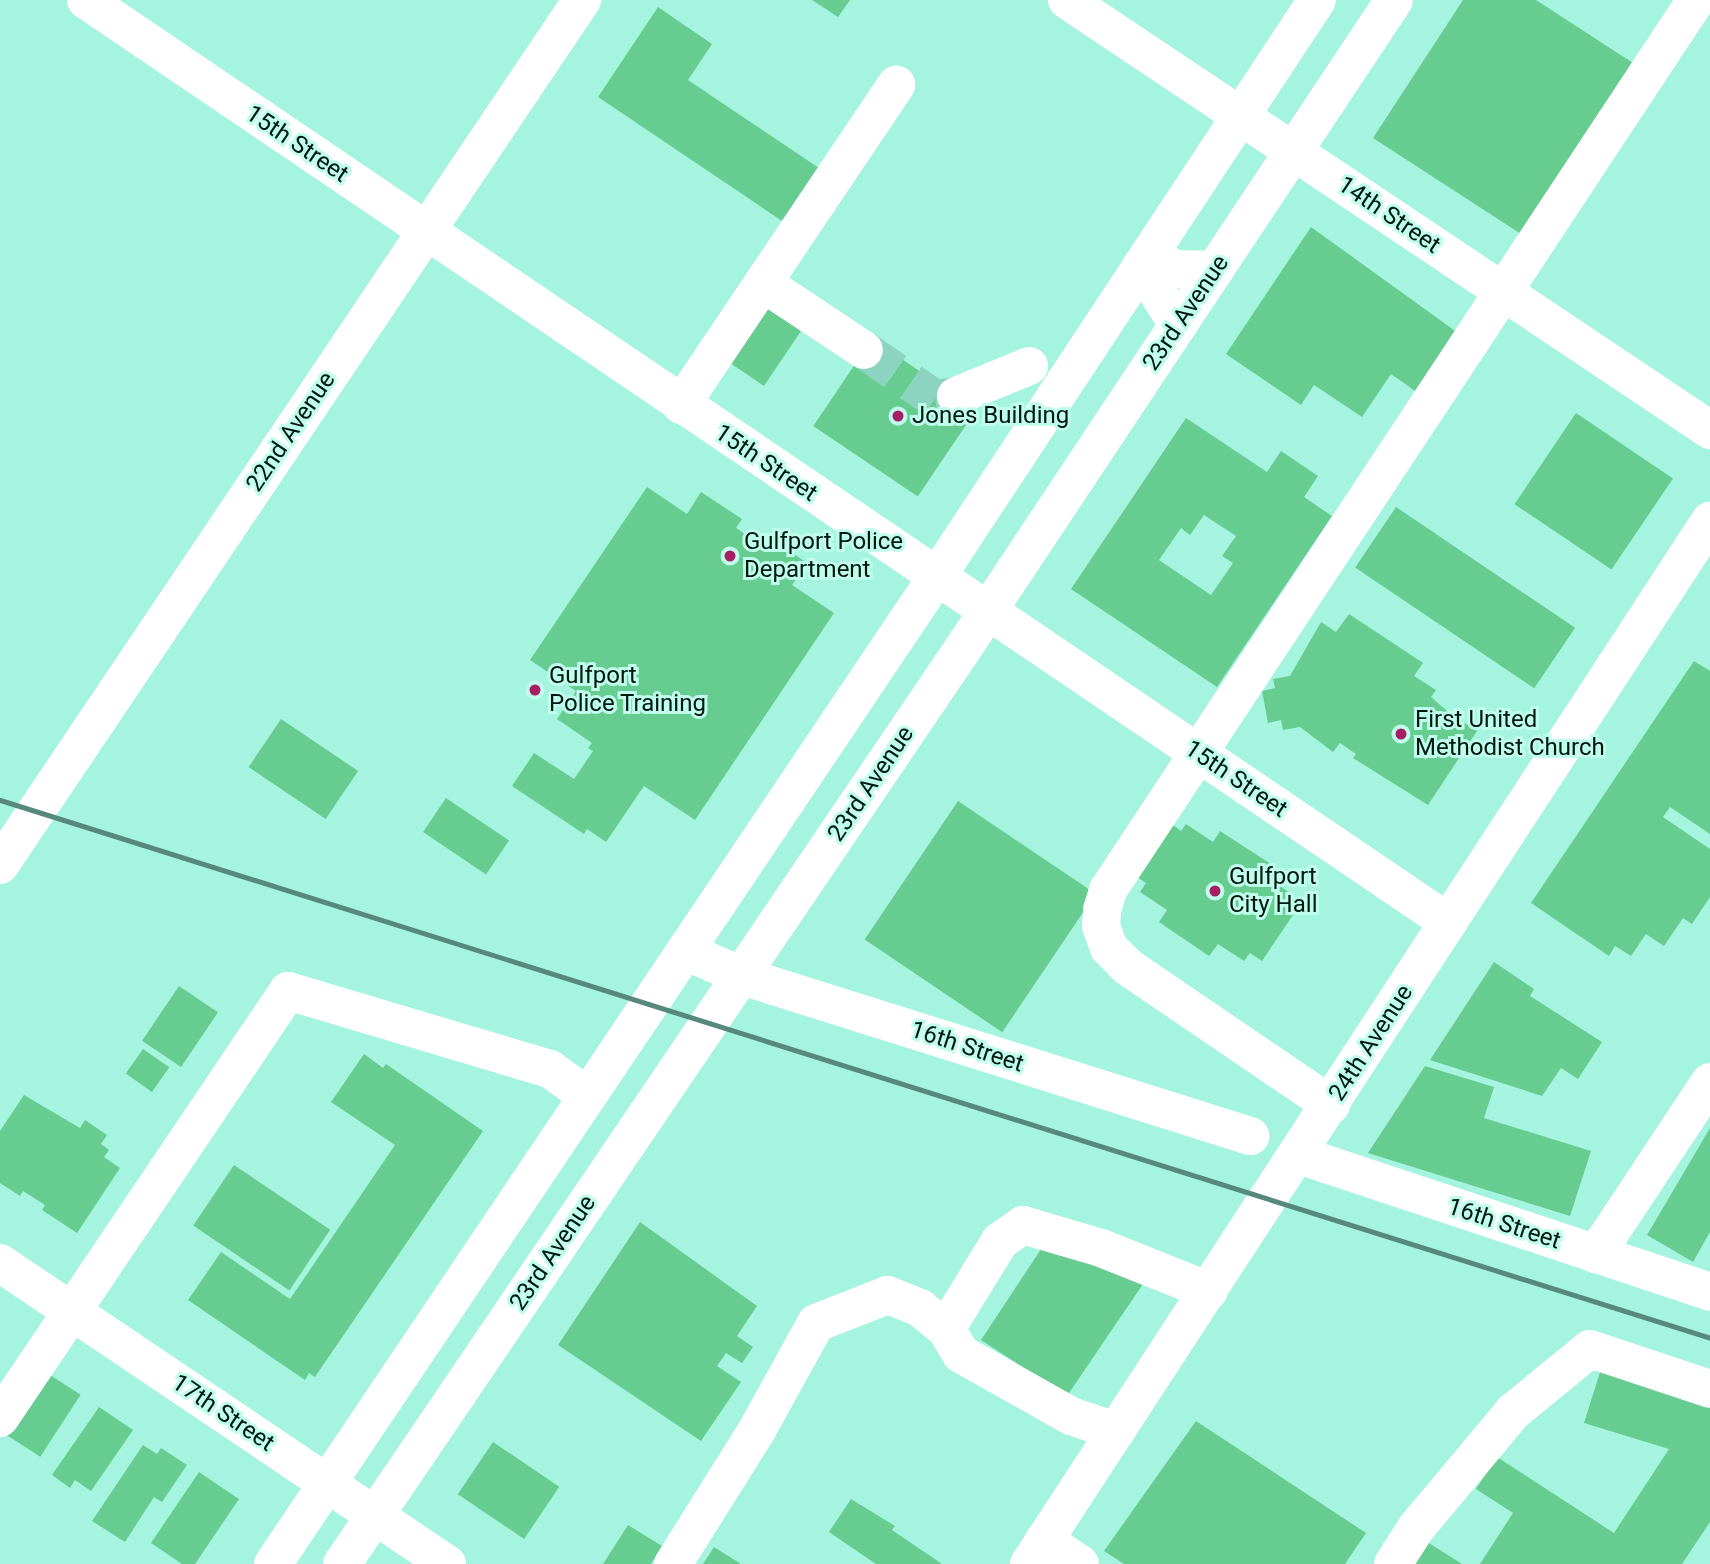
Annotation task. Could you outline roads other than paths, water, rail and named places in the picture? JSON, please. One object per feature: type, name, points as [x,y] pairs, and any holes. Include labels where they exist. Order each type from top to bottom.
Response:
[{"type":"street","name":"15th Street","points":[[86,0],[936,578],[1448,922]]},
{"type":"street","name":"22nd Avenue","points":[[0,865],[582,0]]},
{"type":"street","name":"14th Street","points":[[1068,0],[1710,430]]},
{"type":"street","points":[[273,1564],[936,578],[1317,0]]},
{"type":"street","name":"23rd Avenue","points":[[342,1564],[987,612],[1394,0]]},
{"type":"street","points":[[1331,1105],[1128,967],[1109,948],[1101,926],[1108,890],[1505,293],[1696,0]]},
{"type":"street","points":[[681,405],[896,85]]},
{"type":"street","points":[[1146,259],[1174,269],[1215,270]]},
{"type":"street","points":[[1146,259],[1178,325]]},
{"type":"street","points":[[763,283],[864,350]]},
{"type":"street","points":[[956,396],[1029,366]]},
{"type":"street","name":"24th Avenue","points":[[1037,1552],[1299,1156],[1710,521]]},
{"type":"street","name":"16th Street","points":[[685,951],[742,976],[1250,1136]]},
{"type":"street","points":[[0,1418],[288,991],[550,1069],[587,1096]]},
{"type":"street","points":[[1597,1254],[1710,1082]]},
{"type":"street","name":"16th Street","points":[[1299,1156],[1710,1292]]},
{"type":"street","points":[[946,1329],[1000,1241],[1023,1225],[1101,1248],[1209,1291]]},
{"type":"street","name":"17th Street","points":[[0,1263],[447,1564]]},
{"type":"street","points":[[673,1564],[757,1430],[816,1323],[888,1295],[920,1308],[946,1329],[961,1354],[1071,1416],[1116,1431]]},
{"type":"street","points":[[1393,1564],[1416,1528],[1514,1411],[1590,1349],[1710,1389]]},
{"type":"street","points":[[1037,1552],[1080,1564]]},
{"type":"tunnel","points":[[864,350],[935,399],[956,396]]},
{"type":"railway","points":[[0,800],[1710,1338]]},
{"type":"place","name":"Jones Building","points":[[898,416]]},
{"type":"place","name":"Gulfport Police Department","points":[[730,556]]},
{"type":"place","name":"Gulfport Police Training","points":[[535,690]]},
{"type":"place","name":"First United Methodist Church","points":[[1401,734]]},
{"type":"place","name":"Gulfport City Hall","points":[[1215,891]]}]
